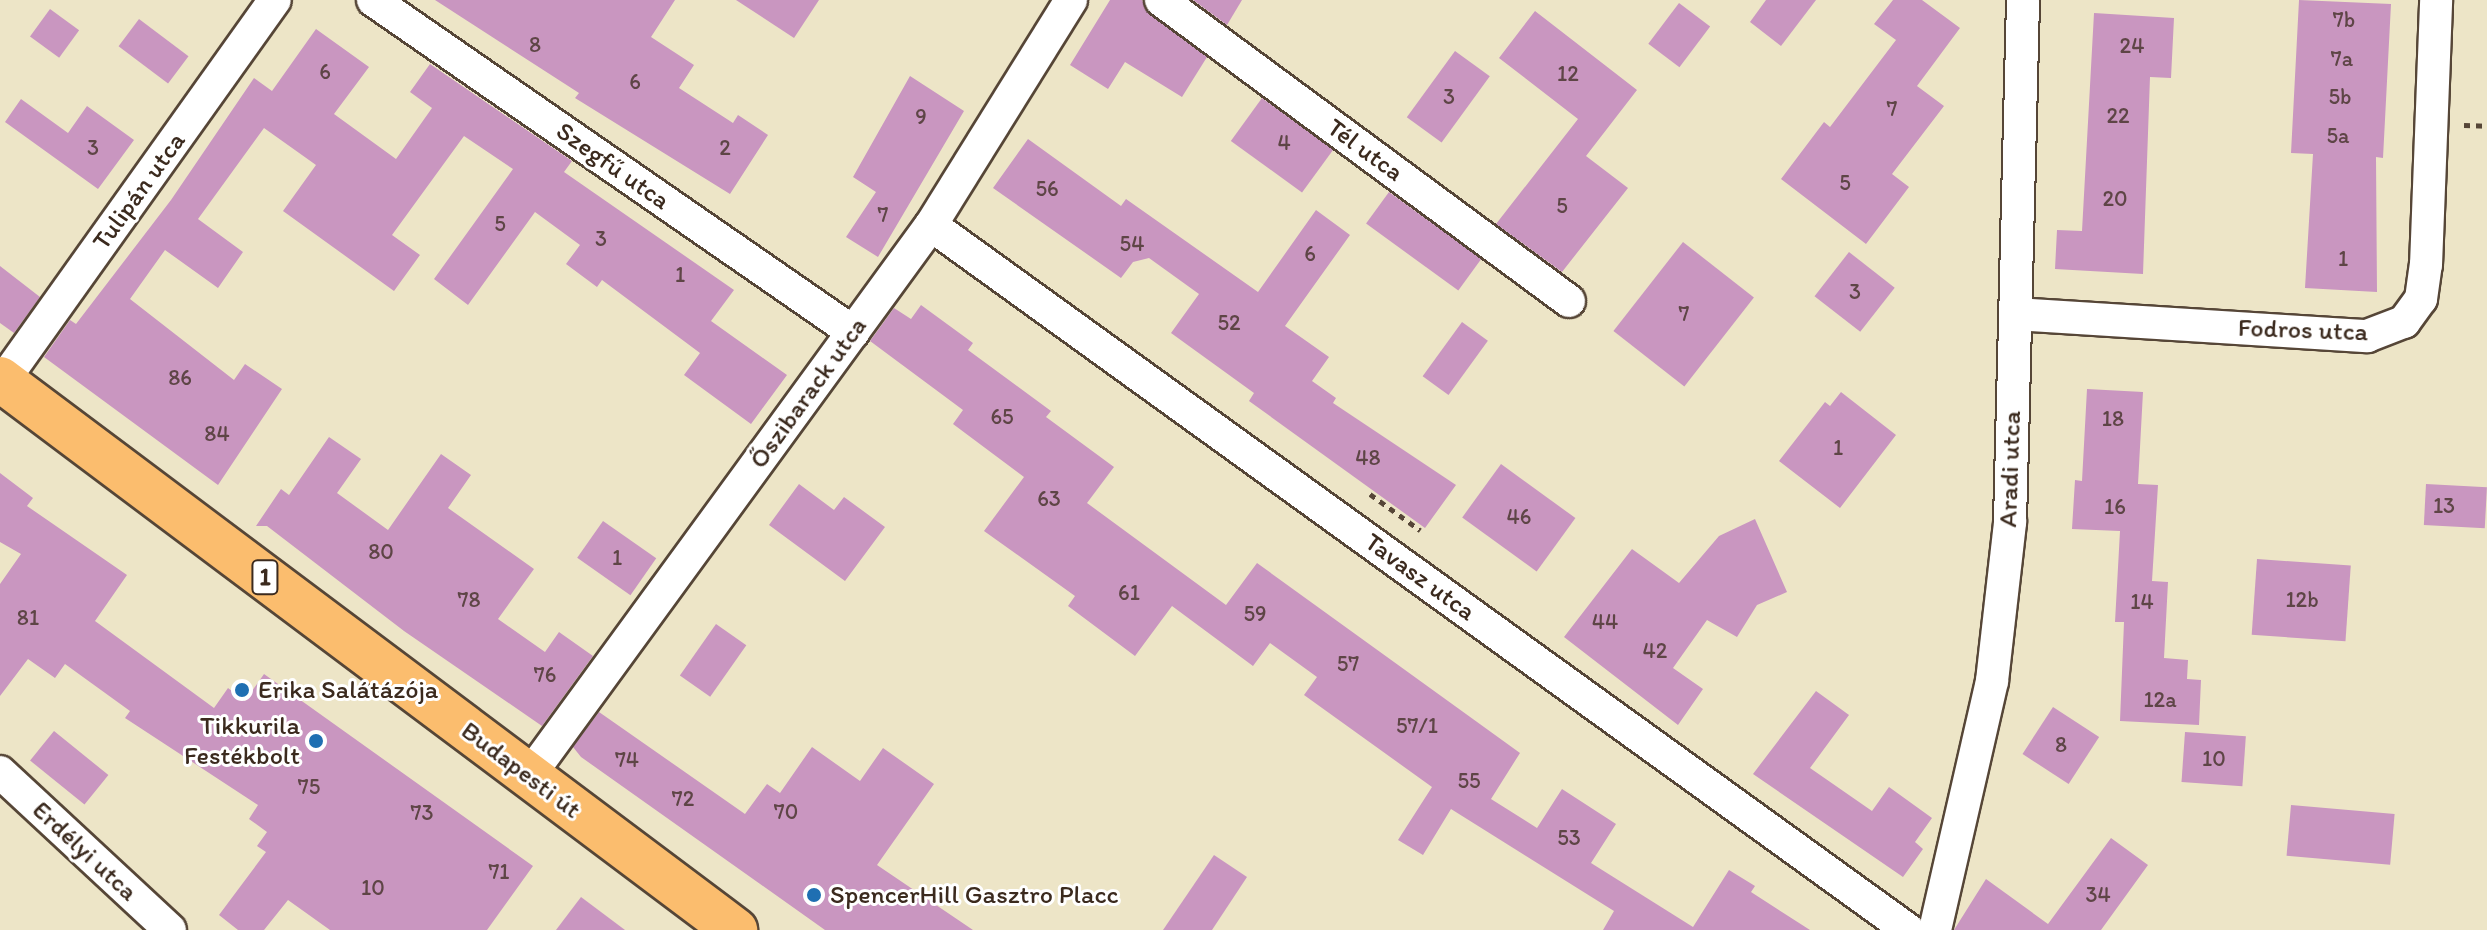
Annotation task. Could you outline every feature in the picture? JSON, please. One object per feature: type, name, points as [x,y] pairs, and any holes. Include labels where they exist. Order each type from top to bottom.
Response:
[{"type":"main road","name":"Budapesti út","points":[[1,380],[735,930]]},
{"type":"street","name":"Tulipán utca","points":[[1,380],[275,0]]},
{"type":"street","name":"Szegfű utca","points":[[373,0],[853,332]]},
{"type":"street","name":"Őszibarack utca","points":[[529,776],[931,225],[1071,0]]},
{"type":"street","name":"Tél utca","points":[[1161,0],[1569,301]]},
{"type":"street","name":"Aradi utca","points":[[1935,930],[1992,681],[2010,522],[2023,0]]},
{"type":"street","name":"Fodros utca","points":[[2015,314],[2367,336],[2404,322],[2421,299],[2426,265],[2436,0]]},
{"type":"street","name":"Tavasz utca","points":[[931,225],[1908,930]]},
{"type":"street","name":"Erdélyi utca","points":[[0,772],[170,930]]},
{"type":"path","points":[[1370,494],[1420,530]]},
{"type":"building","points":[[435,0],[675,0],[651,37],[694,65],[679,88],[733,123],[738,115],[768,135],[730,194],[575,98],[579,93]]},
{"type":"building","points":[[736,0],[819,0],[794,38]]},
{"type":"building","points":[[1110,0],[1142,0],[1150,15],[1207,57],[1182,97],[1125,62],[1108,89],[1070,65]]},
{"type":"building","points":[[1193,0],[1242,0],[1227,25]]},
{"type":"building","points":[[1766,0],[1816,0],[1781,46],[1750,22]]},
{"type":"building","points":[[1893,0],[1922,0],[1960,28],[1917,86],[1944,106],[1892,174],[1909,187],[1866,244],[1781,179],[1824,122],[1830,127],[1896,40],[1874,24]]},
{"type":"building","points":[[2299,0],[2391,4],[2383,158],[2376,157],[2377,292],[2305,288],[2313,154],[2291,153]]},
{"type":"building","points":[[1679,3],[1710,26],[1679,67],[1648,44]]},
{"type":"building","points":[[50,9],[79,30],[59,58],[30,37]]},
{"type":"building","points":[[1535,11],[1637,90],[1586,156],[1628,188],[1562,272],[1496,224],[1578,119],[1499,58]]},
{"type":"building","points":[[2094,13],[2174,18],[2171,78],[2150,77],[2143,274],[2055,269],[2057,230],[2082,231]]},
{"type":"building","points":[[139,19],[189,56],[168,83],[119,46]]},
{"type":"building","points":[[316,29],[369,67],[334,114],[396,159],[432,108],[410,92],[430,64],[572,161],[564,172],[734,290],[711,321],[787,375],[751,424],[684,375],[700,353],[602,280],[597,287],[566,264],[580,245],[535,212],[468,305],[434,279],[513,169],[464,136],[392,235],[420,255],[394,291],[283,211],[316,165],[264,128],[198,219],[243,252],[218,288],[165,250],[130,299],[234,380],[245,364],[282,389],[218,485],[44,357],[70,320],[76,324],[171,200],[254,78],[272,91]]},
{"type":"building","points":[[1455,51],[1490,76],[1442,143],[1407,117]]},
{"type":"building","points":[[910,76],[964,111],[878,257],[846,237],[876,192],[853,177]]},
{"type":"building","points":[[1262,98],[1333,150],[1302,193],[1231,141]]},
{"type":"building","points":[[21,99],[68,133],[87,106],[134,140],[98,189],[5,122]]},
{"type":"building","points":[[1028,139],[1121,206],[1126,199],[1258,292],[1316,210],[1350,235],[1285,326],[1329,357],[1312,381],[1336,398],[1333,403],[1456,485],[1425,528],[1249,401],[1254,393],[1171,333],[1199,294],[1149,258],[1133,262],[1121,278],[993,188]]},
{"type":"building","points":[[1389,192],[1481,259],[1458,291],[1366,224]]},
{"type":"building","points":[[1683,242],[1754,297],[1684,386],[1613,331]]},
{"type":"building","points":[[1849,252],[1895,288],[1860,332],[1815,296]]},
{"type":"building","points":[[0,266],[40,297],[14,333],[0,323]]},
{"type":"building","points":[[921,305],[973,343],[968,350],[1051,411],[1046,417],[1114,467],[1087,503],[1226,605],[1257,563],[1520,753],[1491,799],[1537,828],[1562,789],[1616,824],[1591,863],[1693,927],[1729,870],[1755,886],[1751,892],[1810,930],[1603,930],[1614,911],[1451,809],[1423,855],[1398,840],[1432,787],[1304,695],[1317,677],[1270,643],[1253,666],[1172,606],[1135,656],[1068,606],[1075,596],[984,531],[1024,477],[953,424],[963,410],[870,341],[894,308],[911,319]]},
{"type":"building","points":[[1462,322],[1488,341],[1449,395],[1423,376]]},
{"type":"building","points":[[2087,389],[2143,392],[2138,484],[2158,485],[2152,581],[2168,582],[2164,658],[2188,660],[2187,679],[2201,680],[2199,725],[2120,721],[2124,622],[2115,622],[2120,531],[2072,529],[2075,480],[2082,481]]},
{"type":"building","points":[[1841,392],[1896,435],[1840,508],[1779,461],[1825,402],[1830,406]]},
{"type":"building","points":[[329,437],[361,459],[337,493],[388,530],[441,454],[471,475],[448,508],[534,569],[498,619],[545,652],[559,632],[593,656],[542,726],[404,631],[267,526],[256,526],[281,489],[289,495]]},
{"type":"building","points":[[1501,464],[1575,518],[1537,571],[1462,517]]},
{"type":"building","points":[[0,473],[33,498],[27,506],[127,575],[95,621],[214,708],[228,688],[245,701],[264,674],[533,866],[487,930],[330,930],[288,900],[264,930],[238,930],[219,915],[266,852],[257,846],[267,832],[249,819],[258,805],[125,718],[130,711],[65,664],[55,678],[28,659],[0,696],[0,584],[21,554],[0,542]]},
{"type":"building","points":[[799,484],[834,510],[844,497],[885,527],[845,581],[769,525]]},
{"type":"building","points":[[2426,484],[2487,487],[2485,528],[2424,525]]},
{"type":"building","points":[[1755,519],[1787,592],[1757,605],[1737,637],[1707,620],[1673,668],[1703,689],[1678,725],[1564,637],[1632,549],[1679,583],[1719,536]]},
{"type":"building","points":[[603,521],[656,558],[630,595],[577,558]]},
{"type":"building","points":[[2257,559],[2351,566],[2345,641],[2252,635]]},
{"type":"building","points":[[716,624],[746,645],[710,697],[680,676]]},
{"type":"building","points":[[1816,691],[1849,715],[1810,768],[1872,811],[1889,787],[1932,818],[1915,842],[1923,849],[1903,877],[1753,774]]},
{"type":"building","points":[[2053,707],[2099,737],[2069,784],[2023,754]]},
{"type":"building","points":[[599,712],[745,814],[767,784],[780,793],[812,747],[860,781],[883,748],[934,784],[877,865],[973,930],[825,930],[581,757],[573,747]]},
{"type":"building","points":[[54,731],[108,775],[84,805],[30,761]]},
{"type":"building","points":[[2185,732],[2246,736],[2242,786],[2182,782]]},
{"type":"building","points":[[2291,805],[2395,814],[2390,865],[2287,856]]},
{"type":"building","points":[[2111,838],[2148,865],[2101,930],[1954,930],[1986,879],[2048,924]]},
{"type":"building","points":[[1214,855],[1247,877],[1212,930],[1163,930]]},
{"type":"building","points":[[581,897],[625,930],[556,930]]},
{"type":"place","name":"Erika Salátázója","points":[[242,690]]},
{"type":"place","name":"Tikkurila Festékbolt","points":[[316,741]]},
{"type":"place","name":"SpencerHill Gasztro Placc","points":[[814,895]]}]
